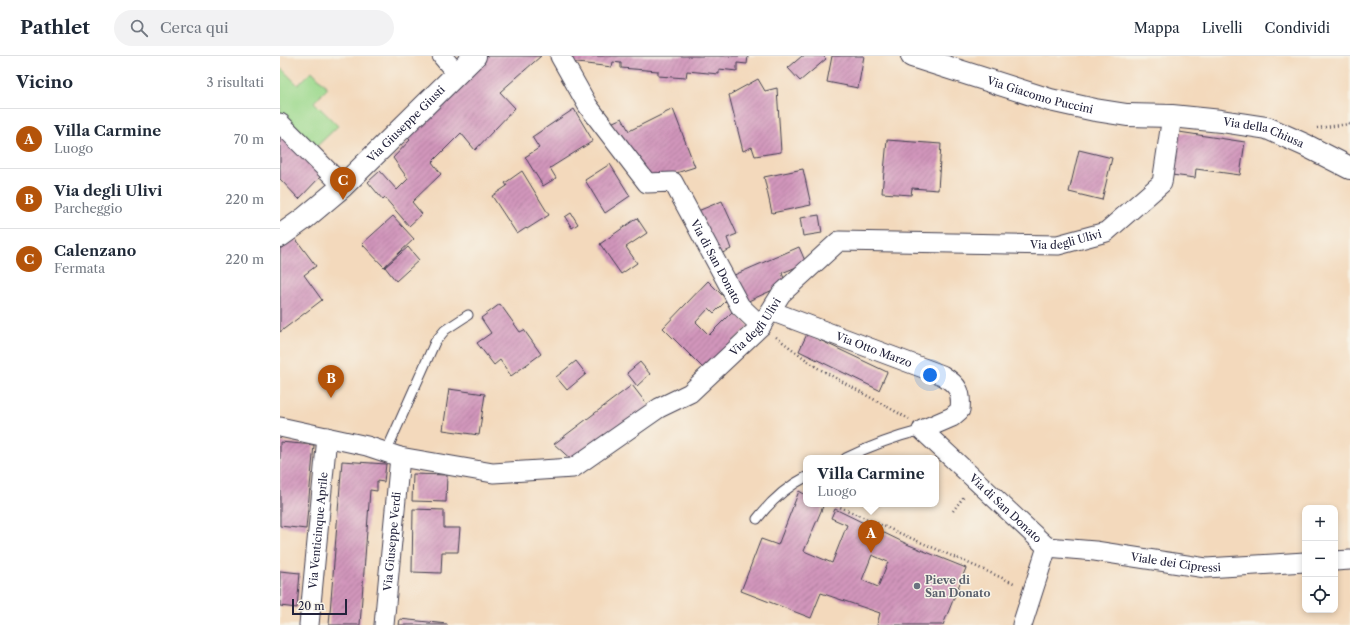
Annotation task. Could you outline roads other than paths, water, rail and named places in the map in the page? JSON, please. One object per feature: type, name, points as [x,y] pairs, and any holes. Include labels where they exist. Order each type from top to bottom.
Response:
[{"type":"street","points":[[442,56],[457,74]]},
{"type":"street","name":"Via Giuseppe Giusti","points":[[280,236],[305,218],[343,186],[475,56]]},
{"type":"street","name":"Via di San Donato","points":[[560,56],[588,106],[647,183],[673,182],[740,306],[766,319]]},
{"type":"street","name":"Via Giacomo Puccini","points":[[912,56],[1057,102],[1127,115],[1172,116]]},
{"type":"street","name":"Via degli Ulivi","points":[[280,427],[367,446],[393,455],[493,473],[573,468],[659,408],[690,393],[766,319],[781,294],[839,241],[1058,245],[1106,232],[1162,182],[1172,116]]},
{"type":"street","name":"Via della Chiusa","points":[[1172,116],[1221,121],[1266,128],[1305,145],[1350,168]]},
{"type":"street","points":[[280,123],[343,186]]},
{"type":"street","name":"Via Otto Marzo","points":[[766,319],[934,372],[952,382],[958,388],[961,400],[960,410],[952,417],[922,430]]},
{"type":"street","name":"Via di San Donato","points":[[922,430],[1047,547],[1022,625]]},
{"type":"street","name":"Via Venticinque Aprile","points":[[309,625],[327,437]]},
{"type":"street","name":"Via Giuseppe Verdi","points":[[384,625],[393,455]]},
{"type":"street","name":"Viale dei Cipressi","points":[[1047,547],[1095,551],[1206,568],[1302,562]]},
{"type":"street","points":[[1338,560],[1350,560]]},
{"type":"lane","points":[[393,455],[434,342],[445,330],[468,315]]},
{"type":"lane","points":[[852,455],[900,435],[922,430]]},
{"type":"lane","points":[[757,519],[768,505],[782,492],[795,482],[803,478]]},
{"type":"place","name":"Calenzano","points":[[343,200]]},
{"type":"place","name":"Via degli Ulivi","points":[[331,398]]},
{"type":"place","name":"Villa Carmine","points":[[871,553]]},
{"type":"place","name":"Pieve di San Donato","points":[[917,586]]}]
